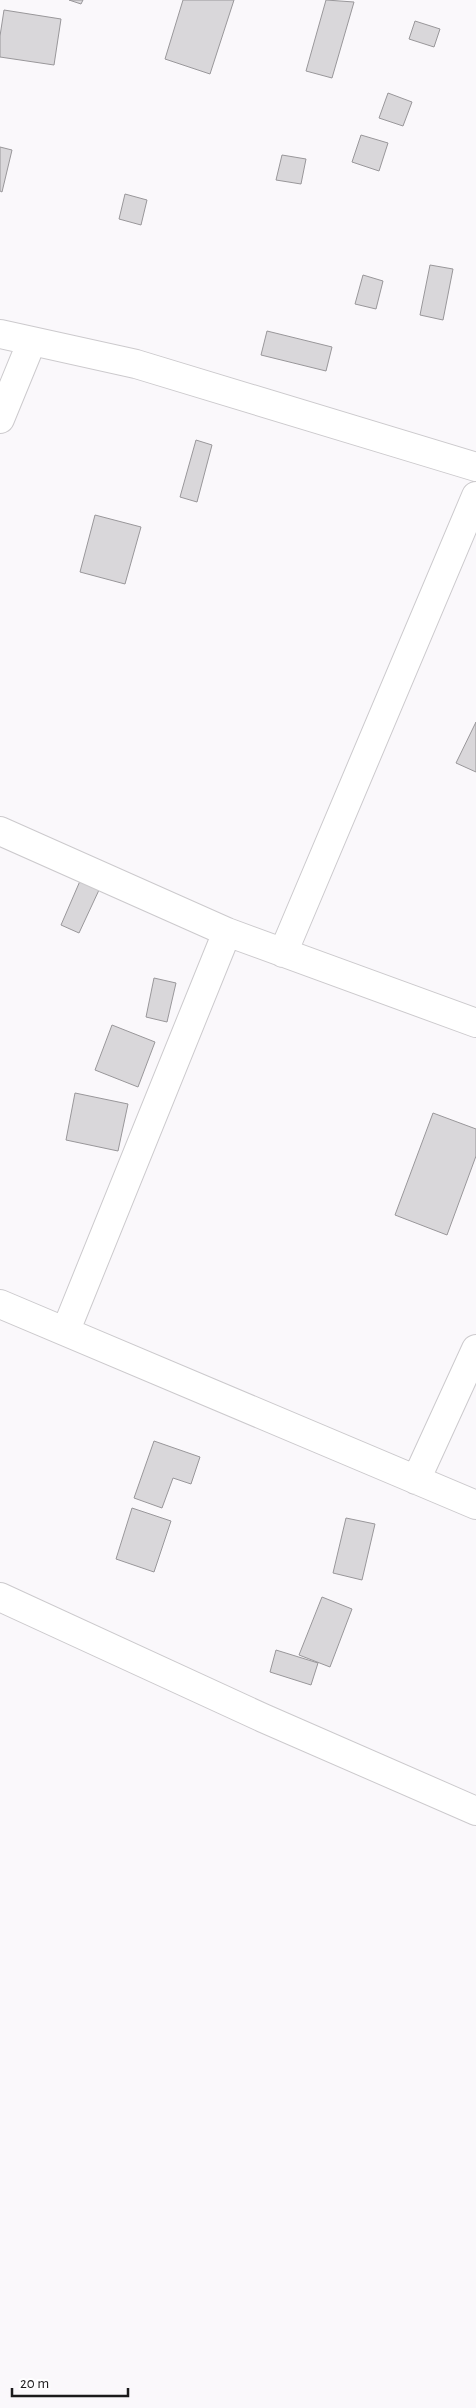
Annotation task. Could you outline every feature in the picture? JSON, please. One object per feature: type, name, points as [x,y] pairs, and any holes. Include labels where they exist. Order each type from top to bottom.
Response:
[{"type":"street","points":[[0,334],[136,364],[476,467]]},
{"type":"street","points":[[0,419],[32,341]]},
{"type":"street","points":[[284,953],[476,496]]},
{"type":"street","points":[[0,831],[227,932],[476,1023]]},
{"type":"street","points":[[66,1330],[227,932]]},
{"type":"street","points":[[0,1304],[66,1330],[476,1506]]},
{"type":"street","points":[[416,1480],[476,1349]]},
{"type":"street","points":[[0,1597],[272,1722],[476,1811]]},
{"type":"building","points":[[69,0],[83,0],[81,4]]},
{"type":"building","points":[[183,0],[234,0],[210,74],[165,59]]},
{"type":"building","points":[[326,0],[354,2],[332,78],[306,71]]},
{"type":"building","points":[[4,10],[61,19],[54,65],[0,57],[0,36]]},
{"type":"building","points":[[415,21],[440,29],[434,47],[409,39]]},
{"type":"building","points":[[388,93],[412,102],[403,126],[379,118]]},
{"type":"building","points":[[361,135],[388,143],[379,171],[352,162]]},
{"type":"building","points":[[0,147],[12,150],[2,192],[0,191]]},
{"type":"building","points":[[282,155],[306,159],[301,184],[276,180]]},
{"type":"building","points":[[125,194],[147,200],[141,225],[119,219]]},
{"type":"building","points":[[430,265],[453,269],[443,320],[420,315]]},
{"type":"building","points":[[363,275],[383,281],[376,309],[355,304]]},
{"type":"building","points":[[267,331],[332,347],[326,371],[261,355]]},
{"type":"building","points":[[196,440],[212,445],[197,502],[180,497]]},
{"type":"building","points":[[95,515],[141,527],[125,584],[80,572]]},
{"type":"building","points":[[476,722],[476,772],[456,763]]},
{"type":"building","points":[[80,881],[99,890],[79,933],[61,925]]},
{"type":"building","points":[[154,978],[176,983],[167,1022],[146,1017]]},
{"type":"building","points":[[112,1025],[155,1042],[138,1087],[95,1070]]},
{"type":"building","points":[[75,1093],[128,1104],[118,1151],[66,1140]]},
{"type":"building","points":[[433,1113],[476,1129],[476,1156],[447,1235],[395,1215]]},
{"type":"building","points":[[154,1441],[200,1457],[191,1484],[173,1478],[162,1508],[134,1498]]},
{"type":"building","points":[[132,1508],[171,1521],[154,1572],[116,1559]]},
{"type":"building","points":[[346,1518],[375,1524],[362,1580],[333,1573]]},
{"type":"building","points":[[322,1597],[352,1609],[330,1667],[299,1655]]},
{"type":"building","points":[[276,1650],[318,1663],[311,1685],[270,1672]]}]
